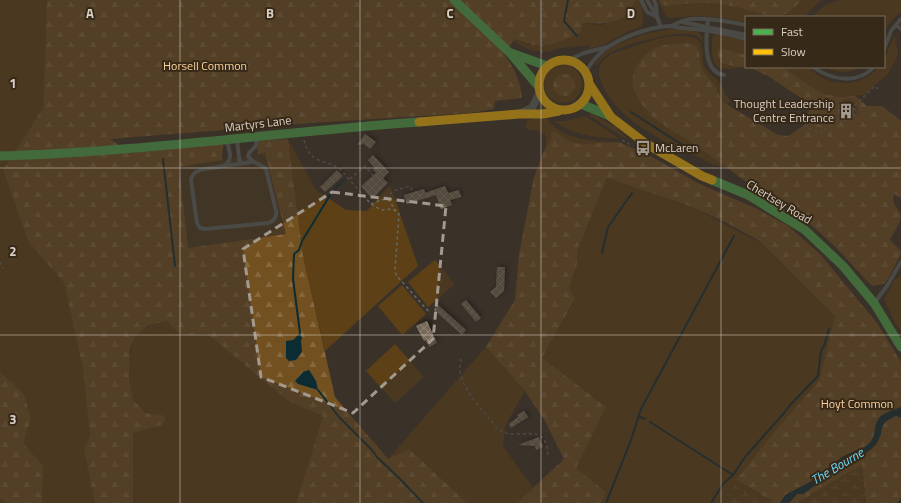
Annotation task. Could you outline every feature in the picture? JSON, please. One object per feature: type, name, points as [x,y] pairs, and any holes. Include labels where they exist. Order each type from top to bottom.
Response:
[{"type":"main road","points":[[454,0],[510,53],[539,90],[545,102],[552,108],[568,111],[576,108],[582,104],[587,97],[590,85],[586,71],[580,65],[568,60],[554,62],[547,66],[542,74],[539,90]]},
{"type":"main road","points":[[510,53],[547,66]]},
{"type":"main road","name":"Chertsey Road","points":[[590,85],[611,117]]},
{"type":"main road","name":"Chertsey Road","points":[[582,104],[611,117],[645,143],[690,170],[748,195],[805,230],[843,266],[874,303],[901,347]]},
{"type":"main road","name":"Martyrs Lane","points":[[0,156],[63,154],[227,140],[302,131],[519,114],[543,114],[559,110]]},
{"type":"street","points":[[519,114],[532,108],[539,90]]},
{"type":"lane","points":[[641,0],[647,12],[657,17]]},
{"type":"lane","points":[[647,0],[661,27]]},
{"type":"lane","points":[[654,0],[657,17]]},
{"type":"lane","points":[[885,45],[887,38],[901,19]]},
{"type":"lane","points":[[671,26],[687,20],[708,20],[745,25]]},
{"type":"lane","points":[[708,20],[707,28],[710,63],[714,70],[724,75]]},
{"type":"lane","points":[[681,22],[745,35]]},
{"type":"lane","points":[[896,25],[901,29]]},
{"type":"lane","points":[[586,71],[595,58],[609,47],[635,34],[661,27],[671,26],[707,28],[745,39]]},
{"type":"lane","points":[[568,60],[584,53],[609,47]]},
{"type":"lane","points":[[814,68],[824,75],[843,80],[862,75],[872,68]]},
{"type":"lane","points":[[252,162],[248,156],[256,146],[257,136]]},
{"type":"lane","points":[[237,139],[240,164]]},
{"type":"lane","points":[[222,166],[230,156],[227,140]]},
{"type":"lane","points":[[252,162],[266,169],[277,215],[268,223],[202,229],[198,226],[196,220],[191,180],[192,176],[199,170],[240,164],[252,162]]},
{"type":"lane","points":[[874,303],[887,286],[901,262]]},
{"type":"path","points":[[542,54],[543,0]]},
{"type":"path","points":[[804,125],[820,134],[840,117],[845,120],[852,118],[856,112],[854,106],[875,86],[878,89]]},
{"type":"path","points":[[302,131],[307,150],[311,155],[322,162],[338,167],[371,204],[382,210],[390,208],[396,211]]},
{"type":"path","points":[[349,180],[365,166],[377,180]]},
{"type":"path","points":[[371,204],[386,199],[394,191],[410,186],[413,193]]},
{"type":"path","points":[[386,199],[391,202],[400,217],[395,270],[396,276],[430,313]]},
{"type":"path","points":[[0,262],[3,269]]},
{"type":"path","points":[[461,359],[460,372],[465,385],[497,428],[509,435],[532,432],[539,435],[548,445],[548,455]]},
{"type":"highlighted area","points":[[332,192],[446,206],[433,339],[353,413],[261,377],[243,249]]},
{"type":"shaded area","points":[[265,152],[287,234],[187,248],[179,167]]},
{"type":"green space","points":[[0,0],[47,0],[43,108],[3,170],[28,241],[64,283],[113,503],[0,503]]},
{"type":"green space","name":"Horsell Common","points":[[47,0],[636,0],[631,10],[620,19],[608,23],[583,23],[581,32],[557,43],[534,45],[515,39],[503,53],[516,74],[520,85],[522,98],[495,101],[494,109],[470,113],[311,123],[110,139],[131,153],[223,144],[222,160],[179,167],[188,248],[286,234],[265,153],[258,154],[256,141],[288,139],[303,256],[335,397],[388,459],[409,449],[467,503],[296,503],[323,416],[290,402],[207,334],[181,334],[177,332],[167,321],[148,326],[135,337],[130,349],[129,378],[133,400],[146,413],[163,415],[165,419],[162,425],[133,433],[134,503],[95,503],[84,450],[90,435],[83,369],[64,283],[28,241],[3,170],[43,108]]},
{"type":"green space","points":[[636,0],[639,0],[643,14],[641,27],[627,32],[605,44],[589,49],[589,45],[560,48],[548,52],[535,51],[525,48],[514,41],[515,39],[528,45],[583,23],[602,25],[630,11]]},
{"type":"green space","points":[[658,0],[660,0],[662,4],[722,5],[771,16],[745,16],[745,22],[700,16],[668,18]]},
{"type":"green space","points":[[660,0],[802,0],[786,14],[774,16],[737,7],[707,3],[666,6],[662,4]]},
{"type":"green space","points":[[802,0],[822,0],[814,6],[806,16],[776,16],[787,13]]},
{"type":"green space","points":[[840,0],[901,0],[901,12],[893,19],[885,30],[885,16],[814,16],[818,11],[832,2]]},
{"type":"green space","points":[[671,29],[687,29],[696,31],[702,38],[703,43],[700,38],[690,34],[668,35],[613,51],[606,55],[597,65],[596,64],[601,56],[629,39]]},
{"type":"green space","points":[[716,33],[745,41],[745,55],[725,49],[719,49],[723,64],[742,67],[725,69],[716,65],[713,61],[712,55],[712,38]]},
{"type":"green space","points":[[685,36],[695,38],[699,41],[702,49],[704,66],[707,71],[719,82],[730,100],[727,106],[721,99],[715,85],[702,70],[698,47],[641,60],[633,74],[656,120],[673,130],[727,168],[711,164],[697,156],[678,150],[633,122],[615,105],[604,89],[599,75],[599,69],[601,63],[611,54],[666,37]]},
{"type":"green space","points":[[894,37],[897,38],[895,43],[898,50],[898,55],[888,74],[864,95],[838,97],[826,94],[815,89],[784,68],[810,68],[821,77],[838,83],[846,83],[867,77],[878,68],[885,68],[885,58]]},
{"type":"green space","points":[[691,43],[698,47],[702,70],[715,85],[724,103],[778,135],[790,135],[804,125],[809,111],[804,100],[768,76],[753,69],[747,68],[784,68],[815,89],[838,97],[855,96],[867,106],[882,106],[901,121],[901,198],[894,194],[893,202],[901,214],[901,217],[890,240],[901,251],[901,254],[884,284],[873,286],[832,244],[806,221],[752,186],[682,136],[658,122],[645,108],[636,96],[632,84],[635,69],[643,57],[655,48],[675,44]]},
{"type":"green space","points":[[719,49],[725,49],[745,55],[745,68],[723,64],[718,57],[718,53]]},
{"type":"green space","points":[[559,65],[567,65],[577,70],[581,77],[581,91],[577,98],[567,103],[559,103],[549,98],[547,95],[544,88],[544,80],[549,70],[552,68]]},
{"type":"green space","points":[[828,68],[860,68],[853,71],[844,72]]},
{"type":"green space","points":[[564,74],[572,77],[575,85],[572,93],[564,96],[556,93],[553,85],[556,77]]},
{"type":"green space","points":[[590,113],[616,127],[628,140],[590,116]]},
{"type":"green space","points":[[585,116],[620,139],[578,133],[554,121],[565,121]]},
{"type":"green space","points":[[532,119],[547,119],[555,127],[570,136],[594,141],[619,142],[579,144],[565,139],[556,131],[551,132],[551,139],[544,151],[546,136],[538,130],[530,130],[525,127],[527,121]]},
{"type":"green space","name":"Hoyt Common","points":[[556,131],[565,139],[579,144],[619,142],[652,157],[700,184],[755,208],[787,225],[820,254],[877,323],[901,362],[901,503],[866,503],[862,465],[797,503],[789,503],[797,494],[803,494],[827,477],[847,460],[861,454],[859,449],[839,460],[810,482],[790,493],[780,503],[776,503],[736,480],[775,431],[819,381],[835,316],[758,240],[727,223],[692,207],[607,178],[578,249],[577,264],[569,288],[575,299],[542,358],[606,407],[576,468],[606,492],[601,503],[517,503],[564,459],[545,421],[525,391],[486,347],[515,300],[519,254],[534,177],[544,151],[551,139],[551,132]]},
{"type":"green space","points":[[288,139],[316,190],[346,210],[367,211],[390,185],[418,266],[325,351],[303,256]]},
{"type":"green space","points":[[607,178],[694,208],[759,242],[835,316],[819,381],[775,431],[736,480],[724,503],[601,503],[606,491],[575,469],[542,358],[575,300],[569,288],[577,264],[578,249]]},
{"type":"green space","points":[[435,260],[455,284],[428,307],[408,282]]},
{"type":"green space","points":[[901,276],[901,330],[895,323],[884,299],[895,279]]},
{"type":"green space","points":[[402,285],[426,314],[402,335],[378,306]]},
{"type":"green space","points":[[167,321],[177,332],[181,334],[207,334],[290,402],[323,416],[296,503],[135,503],[133,494],[133,433],[162,425],[163,415],[147,412],[140,408],[134,401],[129,380],[131,351],[135,338],[141,331],[150,326]]},
{"type":"green space","points":[[395,344],[424,377],[395,403],[366,371]]},
{"type":"green space","points":[[486,347],[525,391],[505,426],[503,446],[533,488],[517,503],[467,503],[458,494],[388,459]]},
{"type":"green space","points":[[0,372],[24,394],[31,419],[23,443],[43,466],[42,503],[7,503],[0,498]]},
{"type":"green space","points":[[862,465],[866,503],[797,503]]},
{"type":"green space","points":[[736,480],[776,503],[724,503]]},
{"type":"water","points":[[300,333],[302,338],[302,352],[296,360],[289,361],[286,358],[286,341],[293,340]]},
{"type":"water","points":[[309,370],[316,381],[318,390],[298,384],[295,381],[303,372]]},
{"type":"water","points":[[901,407],[901,418],[896,416],[886,422],[882,427],[877,443],[872,449],[863,455],[861,449],[871,441],[877,421],[880,417],[887,412]]},
{"type":"water","name":"The Bourne","points":[[859,449],[861,454],[847,460],[827,477],[803,494],[797,494],[789,503],[780,503],[785,495],[810,482],[842,457]]},
{"type":"building","name":"Thought Leadership Centre Entrance","points":[[843,103],[849,103],[854,108],[852,117],[849,119],[843,119],[838,114],[838,108]]},
{"type":"building","points":[[365,134],[376,142],[370,149],[364,144],[357,145]]},
{"type":"building","points":[[373,155],[389,172],[383,178],[388,183],[372,199],[361,186],[376,173],[373,169],[375,168],[368,160]]},
{"type":"building","points":[[337,170],[343,176],[325,192],[320,187]]},
{"type":"building","points":[[445,186],[448,193],[459,190],[461,197],[450,200],[452,205],[441,209],[436,195],[407,204],[404,195],[424,189],[425,193]]},
{"type":"building","points":[[497,267],[505,267],[504,291],[496,298],[490,292],[496,287]]},
{"type":"building","points":[[466,300],[481,318],[476,322],[461,304]]},
{"type":"building","points":[[438,305],[466,330],[462,335],[434,310]]},
{"type":"building","points":[[427,321],[437,343],[429,347],[416,326]]},
{"type":"building","points":[[524,411],[528,417],[511,428],[509,424],[518,417],[517,415]]},
{"type":"building","points":[[539,437],[543,447],[536,450],[535,446],[518,445]]},
{"type":"waterway","points":[[568,0],[564,21],[577,36]]},
{"type":"waterway","points":[[631,112],[684,146]]},
{"type":"waterway","points":[[163,159],[175,266]]},
{"type":"waterway","points":[[300,333],[293,279],[294,254],[299,250],[302,241],[332,192],[344,180]]},
{"type":"waterway","points":[[602,253],[608,227],[632,193]]},
{"type":"waterway","points":[[606,503],[631,440],[641,409],[734,236]]},
{"type":"waterway","points":[[711,503],[723,484],[733,475],[745,457],[790,405],[818,376],[821,351],[829,329]]},
{"type":"waterway","points":[[318,390],[339,417],[423,503]]},
{"type":"waterway","points":[[638,416],[645,419]]},
{"type":"waterway","points":[[650,422],[733,475]]},
{"type":"traffic: fast","points":[[454,0],[510,53],[539,87]]},
{"type":"traffic: fast","points":[[511,53],[547,66]]},
{"type":"traffic: fast","points":[[581,104],[610,116]]},
{"type":"traffic: fast","points":[[0,156],[52,154],[157,146],[419,122]]},
{"type":"traffic: fast","points":[[712,180],[748,195],[805,230],[843,266],[874,303],[901,347]]},
{"type":"traffic: slow","points":[[569,60],[574,61],[582,67],[588,75],[589,85],[588,95],[582,103],[574,109],[559,110],[554,109],[546,103],[540,95],[539,80],[540,75],[546,67],[554,61],[569,60]]},
{"type":"traffic: slow","points":[[590,85],[611,117],[645,143],[702,176],[712,180]]},
{"type":"traffic: slow","points":[[419,122],[519,114],[543,114],[559,111]]},
{"type":"place","name":"Thought Leadership Centre Entrance","points":[[846,111]]},
{"type":"place","name":"McLaren","points":[[643,148]]}]
